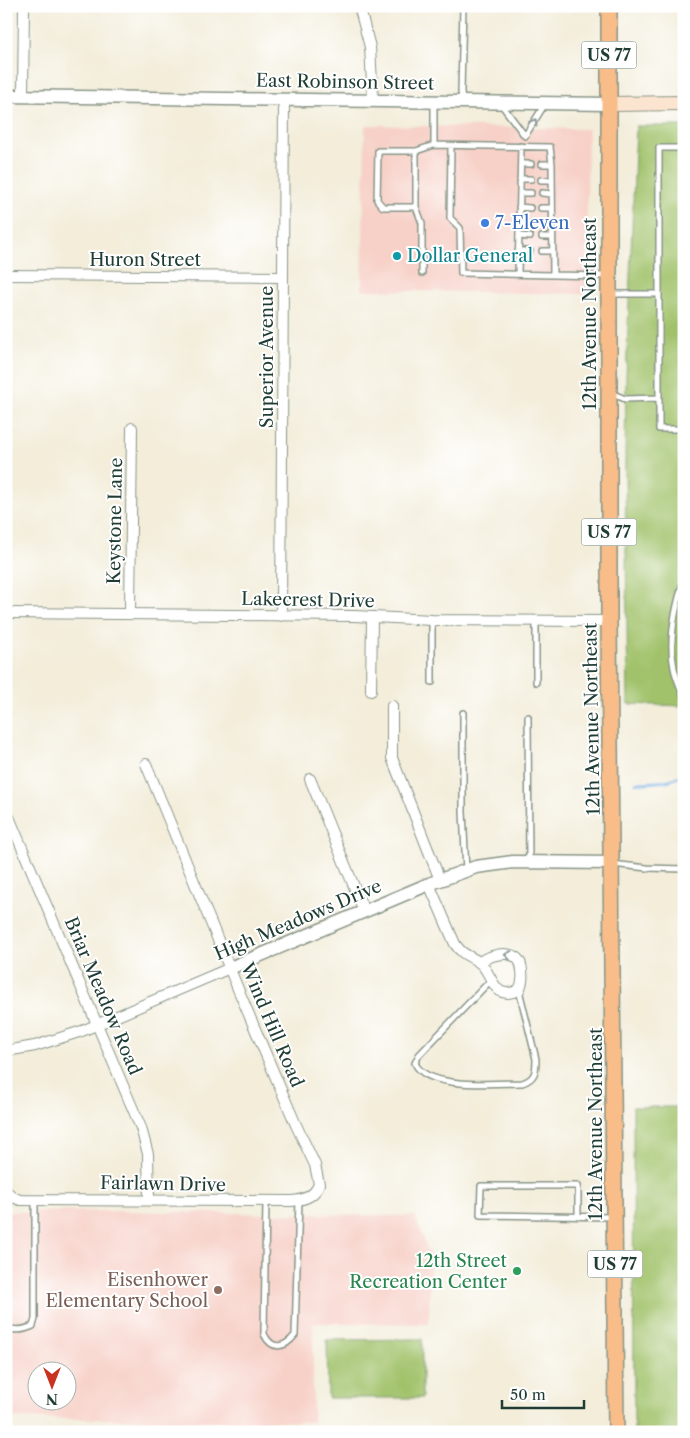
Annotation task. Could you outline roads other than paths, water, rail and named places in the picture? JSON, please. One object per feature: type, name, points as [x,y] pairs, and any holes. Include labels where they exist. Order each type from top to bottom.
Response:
[{"type":"main road","name":"12th Avenue Northeast","points":[[609,6],[609,621],[616,1432]]},
{"type":"main road","name":"East Robinson Street","points":[[609,104],[684,103]]},
{"type":"street","points":[[23,96],[24,6]]},
{"type":"street","points":[[359,6],[370,47],[373,101]]},
{"type":"street","name":"East Robinson Street","points":[[6,96],[284,99],[462,104],[609,104]]},
{"type":"street","name":"Superior Avenue","points":[[281,616],[284,99]]},
{"type":"street","name":"Huron Street","points":[[6,275],[283,277]]},
{"type":"street","name":"Keystone Lane","points":[[130,614],[132,428]]},
{"type":"street","name":"Lakecrest Drive","points":[[6,613],[609,621]]},
{"type":"street","points":[[371,691],[372,617]]},
{"type":"street","points":[[392,706],[392,758],[455,944],[466,956],[479,962],[500,991],[510,993],[519,990],[523,980],[522,966],[518,957],[499,954],[479,962]]},
{"type":"street","name":"Wind Hill Road","points":[[146,764],[296,1125],[315,1165],[318,1178],[317,1188],[310,1196],[299,1200]]},
{"type":"street","points":[[310,779],[364,911]]},
{"type":"street","name":"Briar Meadow Road","points":[[6,810],[145,1142],[149,1165],[149,1200]]},
{"type":"street","name":"High Meadows Drive","points":[[6,1051],[35,1046],[96,1024],[466,870],[496,864],[529,862],[612,864]]},
{"type":"street","name":"Fairlawn Drive","points":[[10,1194],[20,1200],[299,1200]]},
{"type":"lane","points":[[462,104],[463,6]]},
{"type":"lane","points":[[434,103],[434,145]]},
{"type":"lane","points":[[501,104],[526,136]]},
{"type":"lane","points":[[518,274],[520,179],[523,146],[526,136],[545,104]]},
{"type":"lane","points":[[416,207],[383,207],[377,200],[378,151],[416,151],[434,145],[550,147],[552,164],[553,275]]},
{"type":"lane","points":[[451,146],[450,218],[460,228],[461,273],[609,276]]},
{"type":"lane","points":[[684,148],[659,148],[659,429],[684,429]]},
{"type":"lane","points":[[416,151],[416,207],[422,223],[422,273]]},
{"type":"lane","points":[[521,164],[531,164]]},
{"type":"lane","points":[[542,164],[552,164]]},
{"type":"lane","points":[[520,179],[531,179]]},
{"type":"lane","points":[[541,180],[552,180]]},
{"type":"lane","points":[[520,193],[531,193]]},
{"type":"lane","points":[[542,193],[552,194]]},
{"type":"lane","points":[[520,207],[530,208]]},
{"type":"lane","points":[[541,208],[552,208]]},
{"type":"lane","points":[[519,224],[530,224]]},
{"type":"lane","points":[[541,224],[552,224]]},
{"type":"lane","points":[[518,236],[530,237]]},
{"type":"lane","points":[[542,237],[552,237]]},
{"type":"lane","points":[[518,251],[530,251]]},
{"type":"lane","points":[[542,251],[553,251]]},
{"type":"lane","points":[[609,294],[659,294]]},
{"type":"lane","points":[[609,392],[626,399],[659,398]]},
{"type":"lane","points":[[684,580],[675,608],[672,636],[674,668],[684,698]]},
{"type":"lane","points":[[432,620],[432,682]]},
{"type":"lane","points":[[536,620],[536,682]]},
{"type":"lane","points":[[463,712],[463,812],[466,870]]},
{"type":"lane","points":[[528,717],[529,862]]},
{"type":"lane","points":[[612,864],[647,868],[684,869]]},
{"type":"lane","points":[[491,980],[419,1055],[415,1063],[419,1070],[436,1080],[449,1082],[522,1083],[534,1077],[536,1059],[519,990]]},
{"type":"lane","points":[[578,1216],[578,1186],[481,1186],[480,1215],[578,1216],[615,1216]]},
{"type":"lane","points":[[6,1209],[10,1194]]},
{"type":"lane","points":[[6,1327],[11,1330],[26,1330],[33,1326],[36,1319],[35,1200]]},
{"type":"lane","points":[[266,1201],[264,1334],[272,1345],[280,1346],[287,1344],[294,1335],[299,1200]]},
{"type":"waterway","points":[[636,783],[667,781],[684,773]]},
{"type":"place","name":"7-Eleven","points":[[485,223]]},
{"type":"place","name":"Dollar General","points":[[397,256]]},
{"type":"place","name":"12th Street Recreation Center","points":[[517,1271]]},
{"type":"place","name":"Eisenhower Elementary School","points":[[218,1290]]}]
